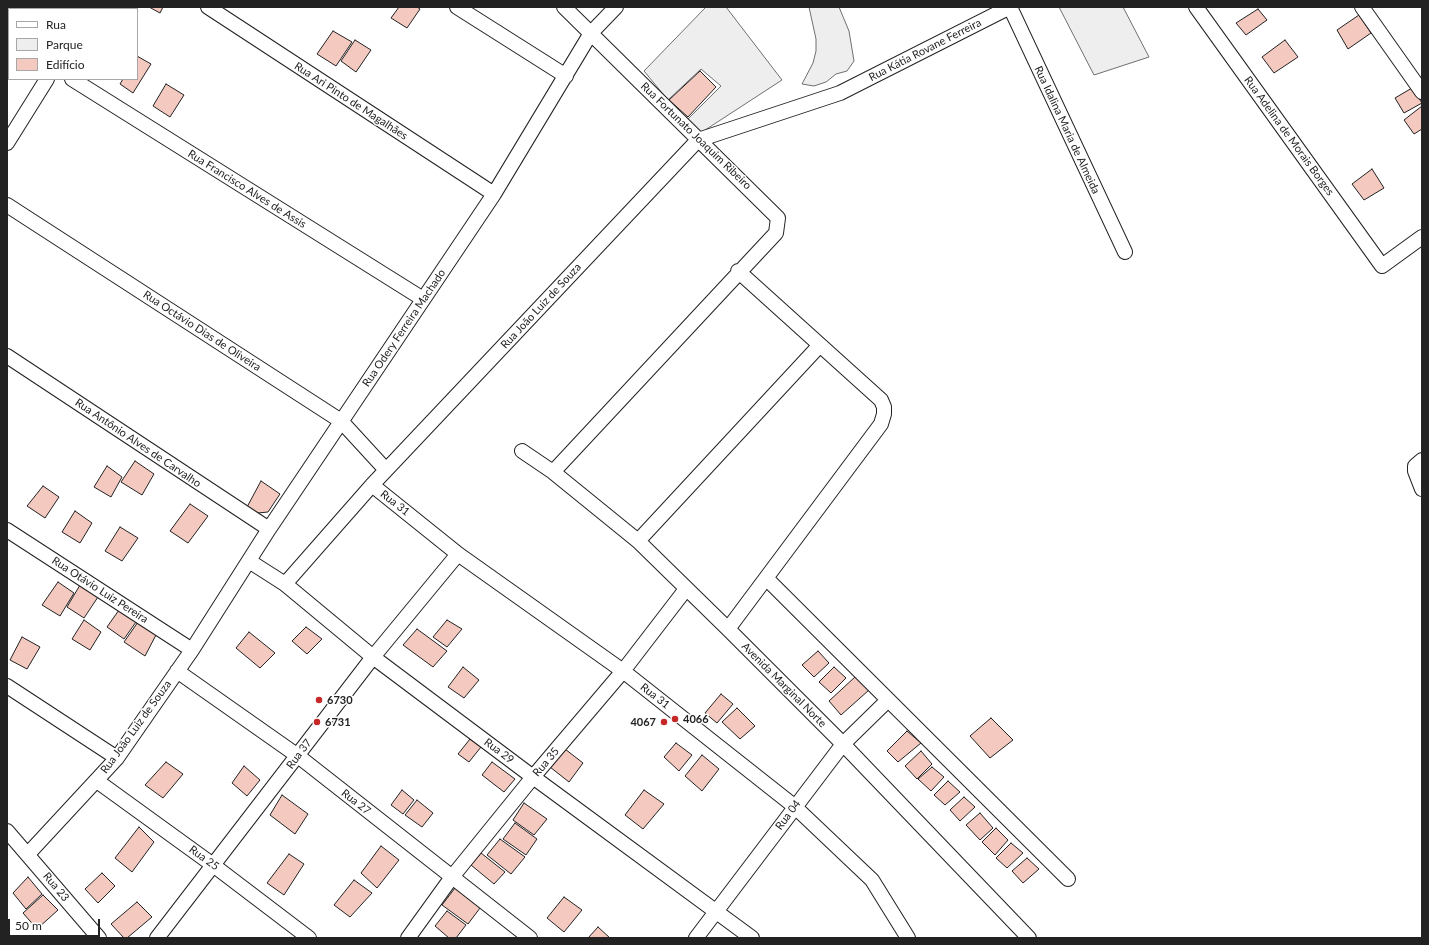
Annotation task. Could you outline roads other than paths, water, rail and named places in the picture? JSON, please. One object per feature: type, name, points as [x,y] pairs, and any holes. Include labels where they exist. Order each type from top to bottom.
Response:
[{"type":"street","name":"Rua Ari Pinto de Magalhães","points":[[208,7],[494,194]]},
{"type":"street","points":[[457,7],[566,76]]},
{"type":"street","name":"Rua Fortunato Joaquim Ribeiro","points":[[564,7],[698,140],[773,211],[778,218],[776,233],[738,271]]},
{"type":"street","name":"Rua Odery Ferreira Machado","points":[[192,650],[269,529],[494,194],[591,33],[616,7]]},
{"type":"street","name":"Rua Kátia Rovane Ferreira","points":[[840,93],[1010,7]]},
{"type":"street","name":"Rua Idalina Maria de Almeida","points":[[1010,7],[1125,252]]},
{"type":"street","name":"Rua Adelina de Morais Borges","points":[[1196,7],[1382,266],[1422,237]]},
{"type":"street","points":[[1362,7],[1422,92]]},
{"type":"street","points":[[7,142],[46,80]]},
{"type":"street","name":"Rua Francisco Alves de Assis","points":[[74,80],[423,299]]},
{"type":"street","name":"Rua João Luiz de Souza","points":[[285,584],[372,485],[698,140],[840,93]]},
{"type":"street","name":"Rua Octávio Dias de Oliveira","points":[[7,205],[341,421],[386,470]]},
{"type":"street","points":[[553,472],[738,271],[881,400],[884,407],[884,414],[881,424],[728,629]]},
{"type":"street","points":[[638,541],[820,345]]},
{"type":"street","name":"Rua Antônio Alves de Carvalho","points":[[7,356],[269,529]]},
{"type":"street","name":"Avenida Marginal Norte","points":[[522,451],[553,472],[638,541],[843,744],[1029,938]]},
{"type":"street","points":[[1422,460],[1415,466],[1414,471],[1422,489]]},
{"type":"street","name":"Rua 31","points":[[372,485],[458,554],[623,671],[794,806],[872,880],[908,938]]},
{"type":"street","name":"Rua Otávio Luiz Pereira","points":[[7,530],[192,650]]},
{"type":"street","name":"Rua 37","points":[[157,938],[298,756],[373,656],[458,554]]},
{"type":"street","name":"Rua 29","points":[[249,561],[285,584],[373,656],[533,777],[717,910],[752,938]]},
{"type":"street","points":[[766,578],[1068,879]]},
{"type":"street","name":"Rua 35","points":[[408,938],[452,877],[533,777],[623,671],[686,589]]},
{"type":"street","name":"Rua João Luiz de Souza","points":[[28,854],[117,758],[192,650]]},
{"type":"street","name":"Rua 27","points":[[177,671],[298,756],[530,938]]},
{"type":"street","points":[[7,686],[117,758]]},
{"type":"street","name":"Rua 04","points":[[696,938],[794,806],[843,744],[888,700]]},
{"type":"street","name":"Rua 25","points":[[97,780],[309,938]]},
{"type":"street","name":"Rua 23","points":[[7,831],[99,938]]},
{"type":"place","name":"6730","points":[[319,700]]},
{"type":"place","name":"4066","points":[[675,719]]},
{"type":"place","name":"6731","points":[[317,722]]},
{"type":"place","name":"4067","points":[[664,722]]}]
